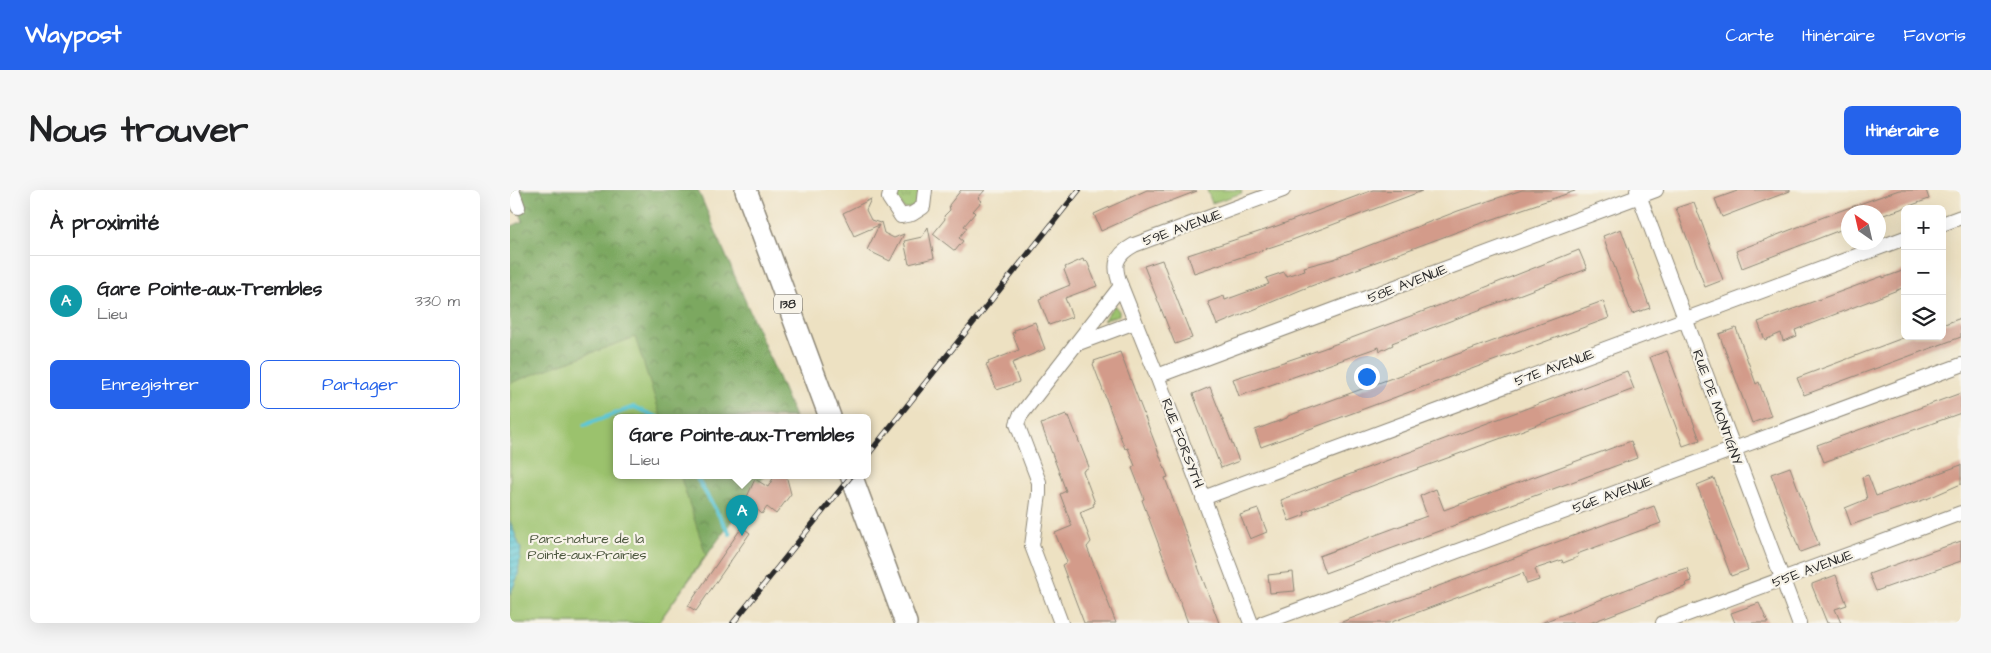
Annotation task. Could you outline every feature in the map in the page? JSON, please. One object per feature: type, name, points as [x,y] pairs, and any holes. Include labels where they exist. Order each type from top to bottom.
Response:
[{"type":"main road","name":"138","points":[[746,190],[829,414]]},
{"type":"main road","points":[[852,479],[906,623]]},
{"type":"street","points":[[512,190],[518,207]]},
{"type":"street","points":[[891,190],[889,198],[901,216],[912,214],[923,207],[925,190]]},
{"type":"street","name":"59E AVENUE","points":[[1116,264],[1119,256],[1134,245],[1283,190]]},
{"type":"street","name":"58E AVENUE","points":[[1157,376],[1638,193],[1656,190]]},
{"type":"street","name":"RUE DE MONTIGNY","points":[[1638,193],[1799,623]]},
{"type":"street","points":[[1946,223],[1961,217]]},
{"type":"street","name":"57E AVENUE","points":[[1203,498],[1901,239]]},
{"type":"street","name":"RUE FORSYTH","points":[[1116,264],[1120,286],[1157,376],[1251,623]]},
{"type":"street","points":[[1060,623],[1032,546],[1039,482],[1017,424],[1020,416],[1120,286]]},
{"type":"street","points":[[1075,344],[1135,322]]},
{"type":"street","name":"56E AVENUE","points":[[1263,623],[1961,365]]},
{"type":"street","name":"55E AVENUE","points":[[1663,623],[1961,513]]},
{"type":"green space","points":[[512,190],[698,190],[794,414],[613,414],[613,479],[762,479],[658,623],[510,623],[510,227],[523,221]]},
{"type":"green space","points":[[897,190],[921,190],[915,207],[904,209],[895,195]]},
{"type":"green space","points":[[1207,190],[1241,190],[1242,193],[1212,203]]},
{"type":"green space","points":[[1114,305],[1119,311],[1119,315],[1104,320]]},
{"type":"green space","name":"Parc-nature de la Pointe-aux-Prairies","points":[[635,337],[660,414],[613,414],[613,479],[681,479],[706,555],[658,623],[510,623],[510,383]]},
{"type":"water","points":[[510,521],[521,549],[518,576],[510,595]]},
{"type":"building","points":[[961,190],[985,190],[978,198],[982,201],[973,211],[975,213],[964,226],[967,228],[959,238],[963,241],[955,251],[933,234],[950,210],[949,205]]},
{"type":"building","points":[[1147,190],[1197,191],[1101,231],[1094,214]]},
{"type":"building","points":[[1373,190],[1422,191],[1292,240],[1194,273],[1188,255],[1277,226]]},
{"type":"building","points":[[1522,190],[1575,191],[1473,226],[1303,289],[1217,325],[1208,302],[1224,296],[1225,300],[1269,284],[1266,278],[1284,272],[1286,276],[1305,270],[1304,267],[1334,259],[1458,211]]},
{"type":"building","points":[[1740,190],[1790,191],[1722,217],[1715,199]]},
{"type":"building","points":[[1899,190],[1926,190],[1929,199],[1912,205],[1901,205],[1901,209],[1886,214],[1886,205],[1857,205]]},
{"type":"building","points":[[871,199],[866,210],[871,220],[881,222],[884,233],[894,238],[904,234],[890,261],[867,250],[879,225],[854,236],[843,213]]},
{"type":"building","points":[[1694,202],[1723,280],[1705,287],[1676,208]]},
{"type":"building","points":[[1841,211],[1841,230],[1742,268],[1736,251]]},
{"type":"building","points":[[928,227],[934,258],[909,264],[904,241],[922,237]]},
{"type":"building","points":[[1621,229],[1650,308],[1632,314],[1603,236]]},
{"type":"building","points":[[1579,250],[1587,269],[1392,343],[1393,345],[1380,351],[1379,347],[1239,396],[1233,379],[1322,349],[1451,301]]},
{"type":"building","points":[[1083,259],[1084,262],[1087,261],[1097,286],[1065,298],[1072,317],[1049,325],[1039,300],[1042,299],[1041,297],[1070,285],[1064,270],[1066,269],[1065,267]]},
{"type":"building","points":[[1162,260],[1192,338],[1175,344],[1144,266]]},
{"type":"building","points":[[1901,271],[1901,289],[1795,330],[1797,336],[1783,341],[1781,333],[1765,340],[1758,322],[1883,276],[1883,278]]},
{"type":"building","points":[[1603,301],[1609,318],[1261,447],[1255,430],[1288,416]]},
{"type":"building","points":[[1961,318],[1961,337],[1804,395],[1797,378],[1901,339],[1946,340],[1946,324]]},
{"type":"building","points":[[1035,322],[1045,349],[1012,363],[1019,382],[997,390],[986,365],[989,364],[988,362],[1019,350],[1012,333],[1015,332],[1014,330]]},
{"type":"building","points":[[1736,328],[1756,384],[1759,382],[1771,416],[1752,423],[1719,334]]},
{"type":"building","points":[[1667,351],[1700,440],[1683,446],[1650,357]]},
{"type":"building","points":[[1120,352],[1168,477],[1165,478],[1219,623],[1188,623],[1142,500],[1144,499],[1132,468],[1135,466],[1128,448],[1125,449],[1093,364],[1095,363],[1094,361]]},
{"type":"building","points":[[1627,371],[1634,389],[1315,507],[1304,512],[1305,515],[1289,521],[1281,500]]},
{"type":"building","points":[[1210,387],[1239,461],[1221,468],[1193,394]]},
{"type":"building","points":[[1961,393],[1961,413],[1824,462],[1817,445]]},
{"type":"building","points":[[1066,414],[1067,417],[1069,416],[1089,467],[1083,471],[1095,503],[1093,504],[1094,506],[1080,512],[1091,542],[1087,547],[1116,623],[1084,623],[1062,565],[1067,562],[1055,533],[1072,526],[1060,494],[1066,491],[1041,424]]},
{"type":"building","points":[[1631,441],[1637,458],[1325,573],[1319,556],[1427,516],[1420,496],[1436,489],[1444,510]]},
{"type":"building","points":[[1961,465],[1961,484],[1929,498],[1851,525],[1845,508],[1867,499],[1862,477],[1868,475],[1876,496]]},
{"type":"building","points":[[1790,467],[1819,545],[1800,552],[1771,474]]},
{"type":"building","points":[[1714,478],[1748,570],[1731,576],[1697,485]]},
{"type":"building","points":[[755,479],[768,487],[773,479],[787,479],[791,494],[776,514],[767,507],[762,514],[746,499]]},
{"type":"building","points":[[1654,506],[1661,523],[1577,554],[1578,557],[1563,563],[1562,560],[1535,569],[1539,580],[1527,584],[1523,573],[1389,623],[1339,623]]},
{"type":"building","points":[[1258,509],[1267,532],[1250,539],[1240,515]]},
{"type":"building","points":[[742,527],[750,533],[696,611],[688,606]]},
{"type":"building","points":[[1961,541],[1961,561],[1876,591],[1869,574]]},
{"type":"building","points":[[1687,568],[1692,581],[1686,583],[1687,586],[1590,623],[1541,623],[1658,577]]},
{"type":"building","points":[[1293,572],[1295,591],[1270,593],[1268,575]]},
{"type":"building","points":[[1836,575],[1847,605],[1835,609],[1841,623],[1827,623],[1812,584]]},
{"type":"building","points":[[1759,603],[1768,623],[1735,623],[1731,613]]},
{"type":"waterway","points":[[615,414],[634,407],[650,414]]},
{"type":"waterway","points":[[584,425],[613,415]]},
{"type":"waterway","points":[[697,479],[730,534]]},
{"type":"railway","points":[[871,451],[1079,190]]},
{"type":"railway","points":[[733,623],[849,479]]},
{"type":"place","name":"Gare Pointe-aux-Trembles","points":[[742,536]]}]
